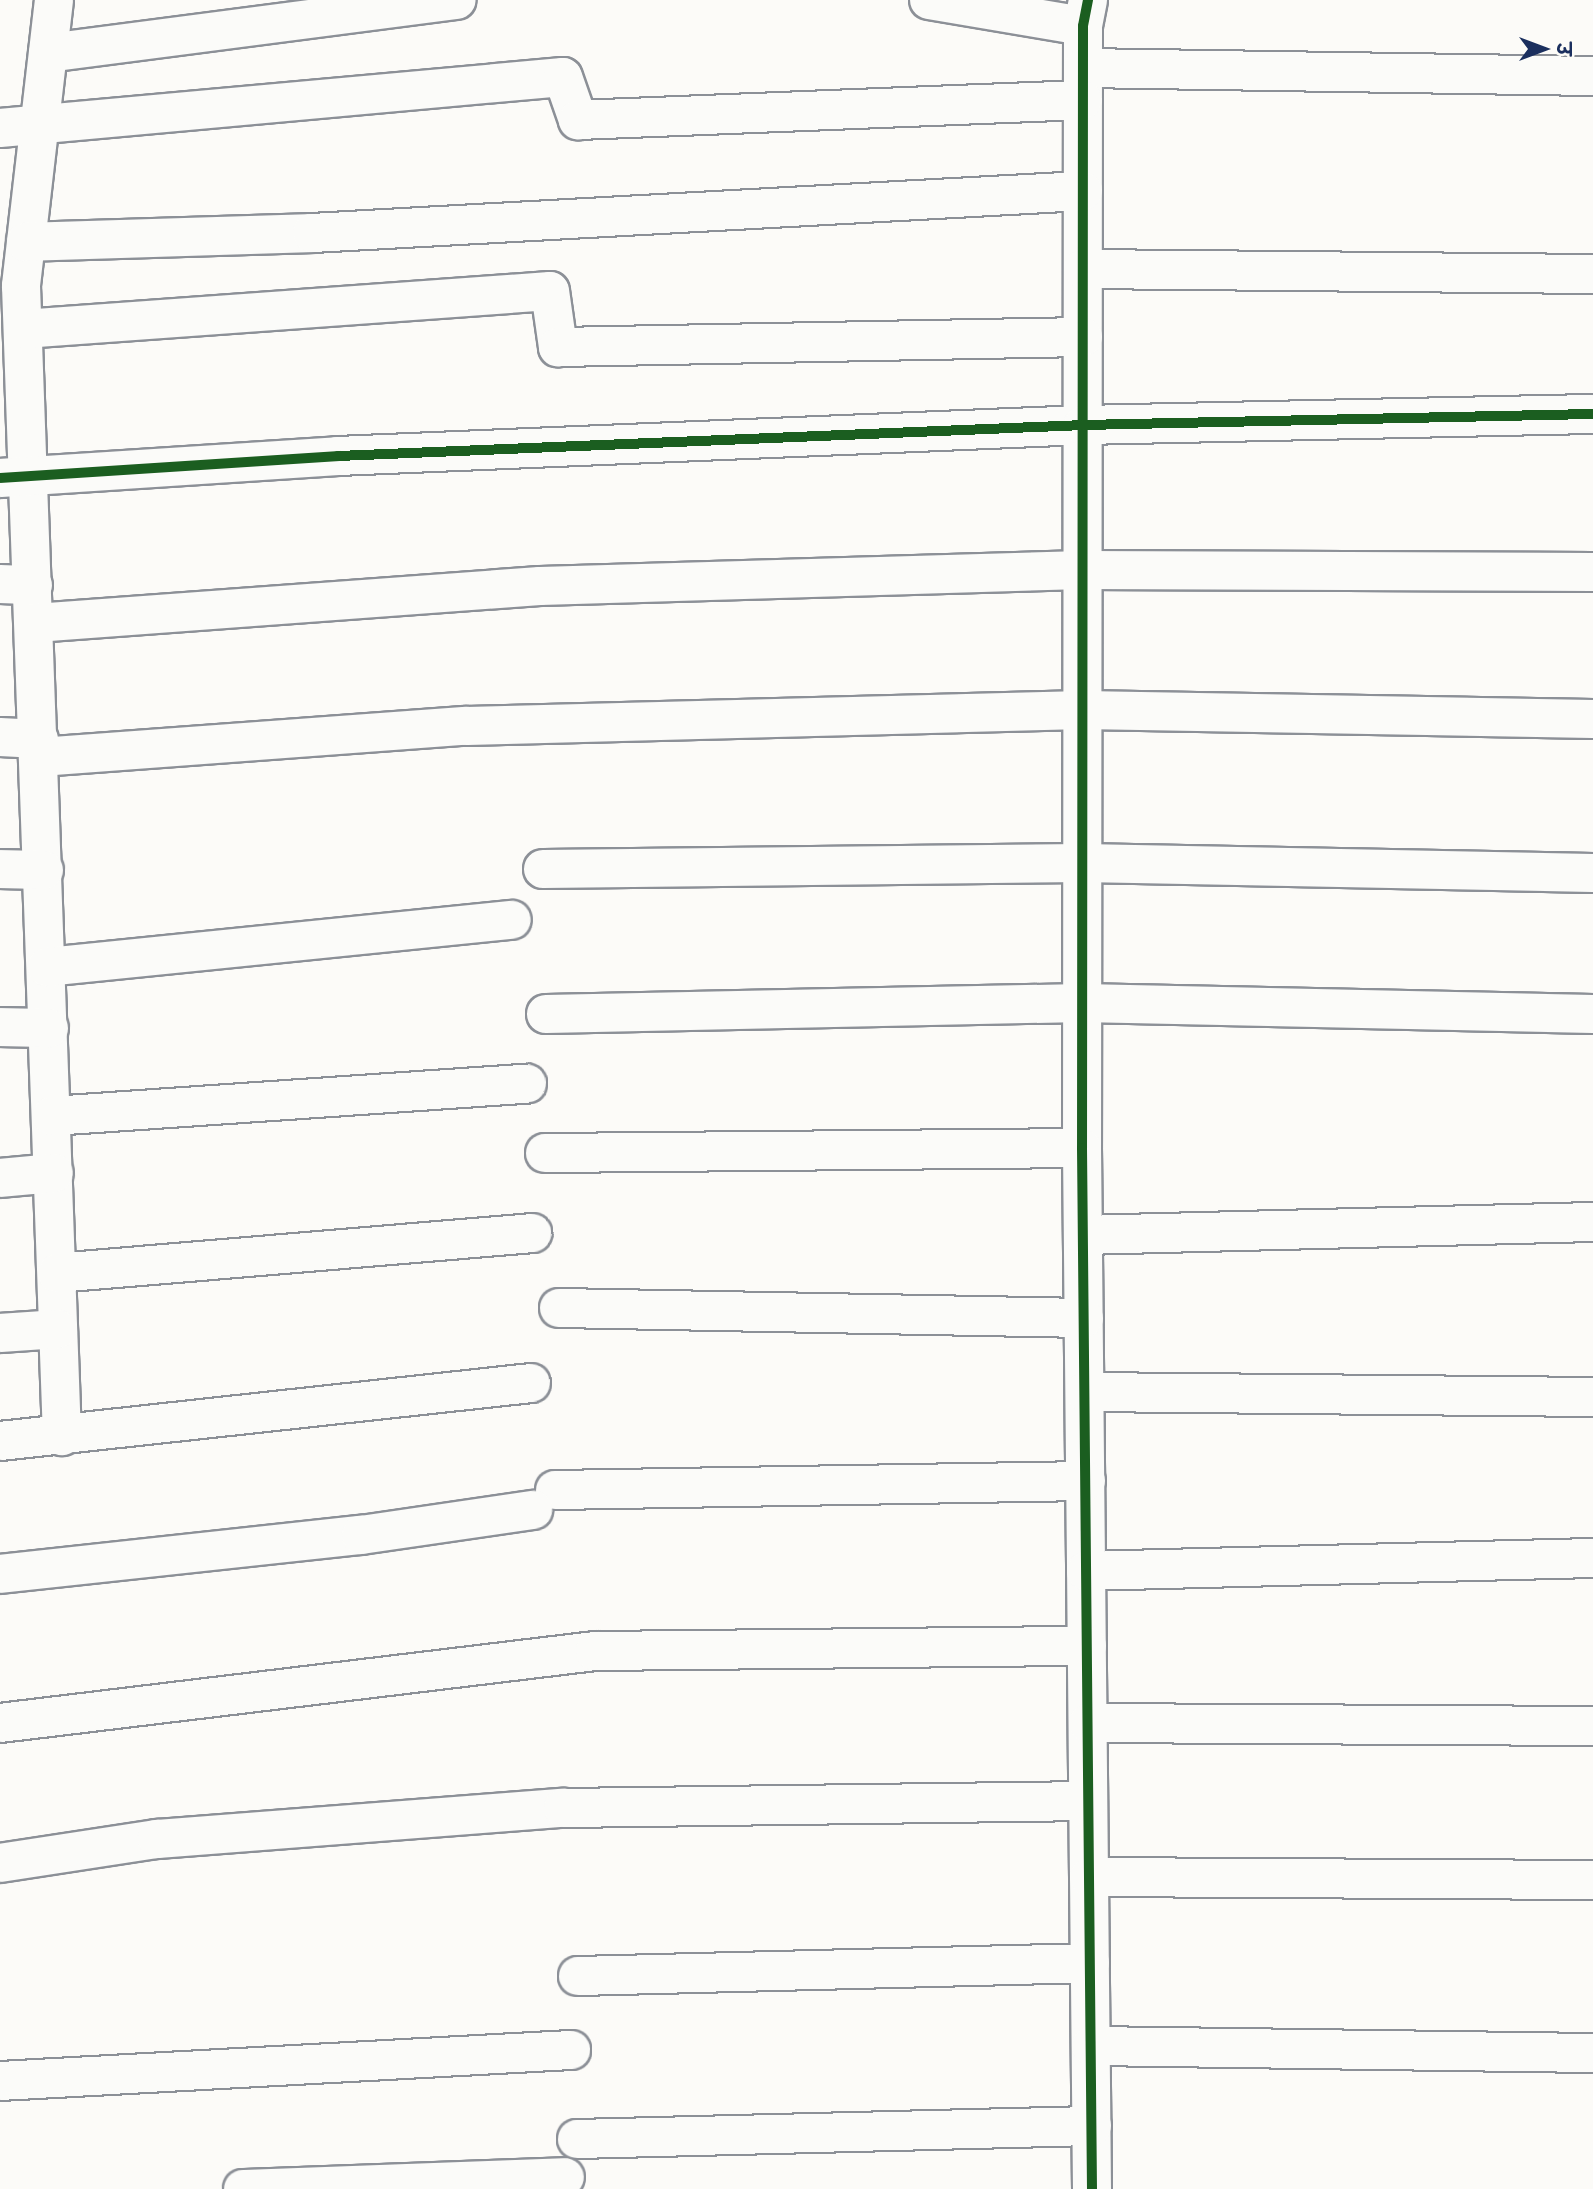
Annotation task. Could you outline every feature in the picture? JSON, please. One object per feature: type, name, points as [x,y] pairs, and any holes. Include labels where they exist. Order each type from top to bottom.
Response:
[{"type":"street","points":[[54,0],[26,243],[11,287],[23,329],[14,478],[17,584],[35,623],[62,1436]]},
{"type":"street","points":[[48,52],[457,0]]},
{"type":"street","points":[[929,0],[1086,13],[1083,84],[1082,1148],[1093,2189]]},
{"type":"street","points":[[0,128],[563,77],[578,120],[1083,84],[1593,76]]},
{"type":"street","points":[[26,243],[313,233],[1083,191]]},
{"type":"street","points":[[1083,269],[1593,274]]},
{"type":"street","points":[[23,329],[550,291],[558,347],[1083,337]]},
{"type":"street","points":[[14,478],[338,456],[1083,425],[1593,414]]},
{"type":"street","points":[[35,623],[540,586],[1083,570],[1593,572]]},
{"type":"street","points":[[0,737],[39,748],[467,726],[1083,710],[1593,719]]},
{"type":"street","points":[[543,869],[1083,863],[1593,873]]},
{"type":"street","points":[[0,869],[44,870]]},
{"type":"street","points":[[47,967],[512,920]]},
{"type":"street","points":[[546,1014],[1082,1003],[1593,1014]]},
{"type":"street","points":[[0,1027],[49,1028]]},
{"type":"street","points":[[52,1116],[527,1084]]},
{"type":"street","points":[[545,1153],[1082,1148]]},
{"type":"street","points":[[0,1178],[54,1173]]},
{"type":"street","points":[[1083,1235],[1593,1222]]},
{"type":"street","points":[[57,1273],[532,1233]]},
{"type":"street","points":[[559,1308],[1084,1318]]},
{"type":"street","points":[[0,1333],[58,1329]]},
{"type":"street","points":[[0,1441],[531,1383]]},
{"type":"street","points":[[1085,1392],[1593,1397]]},
{"type":"street","points":[[0,1574],[361,1535],[544,1500],[1086,1481]]},
{"type":"street","points":[[1086,1571],[1593,1558]]},
{"type":"street","points":[[0,1723],[595,1651],[1087,1646]]},
{"type":"street","points":[[1088,1723],[1593,1726]]},
{"type":"street","points":[[0,1863],[157,1839],[563,1808],[1088,1801]]},
{"type":"street","points":[[1089,1877],[1593,1880]]},
{"type":"street","points":[[578,1976],[1090,1962]]},
{"type":"street","points":[[1091,2046],[1593,2053]]},
{"type":"street","points":[[0,2081],[571,2050]]},
{"type":"street","points":[[577,2139],[1092,2126]]},
{"type":"street","points":[[243,2189],[565,2177]]},
{"type":"cycle path","points":[[1088,0],[1083,26],[1082,1148],[1092,2189]]},
{"type":"cycle path","points":[[0,478],[338,456],[1083,425],[1593,414]]}]
